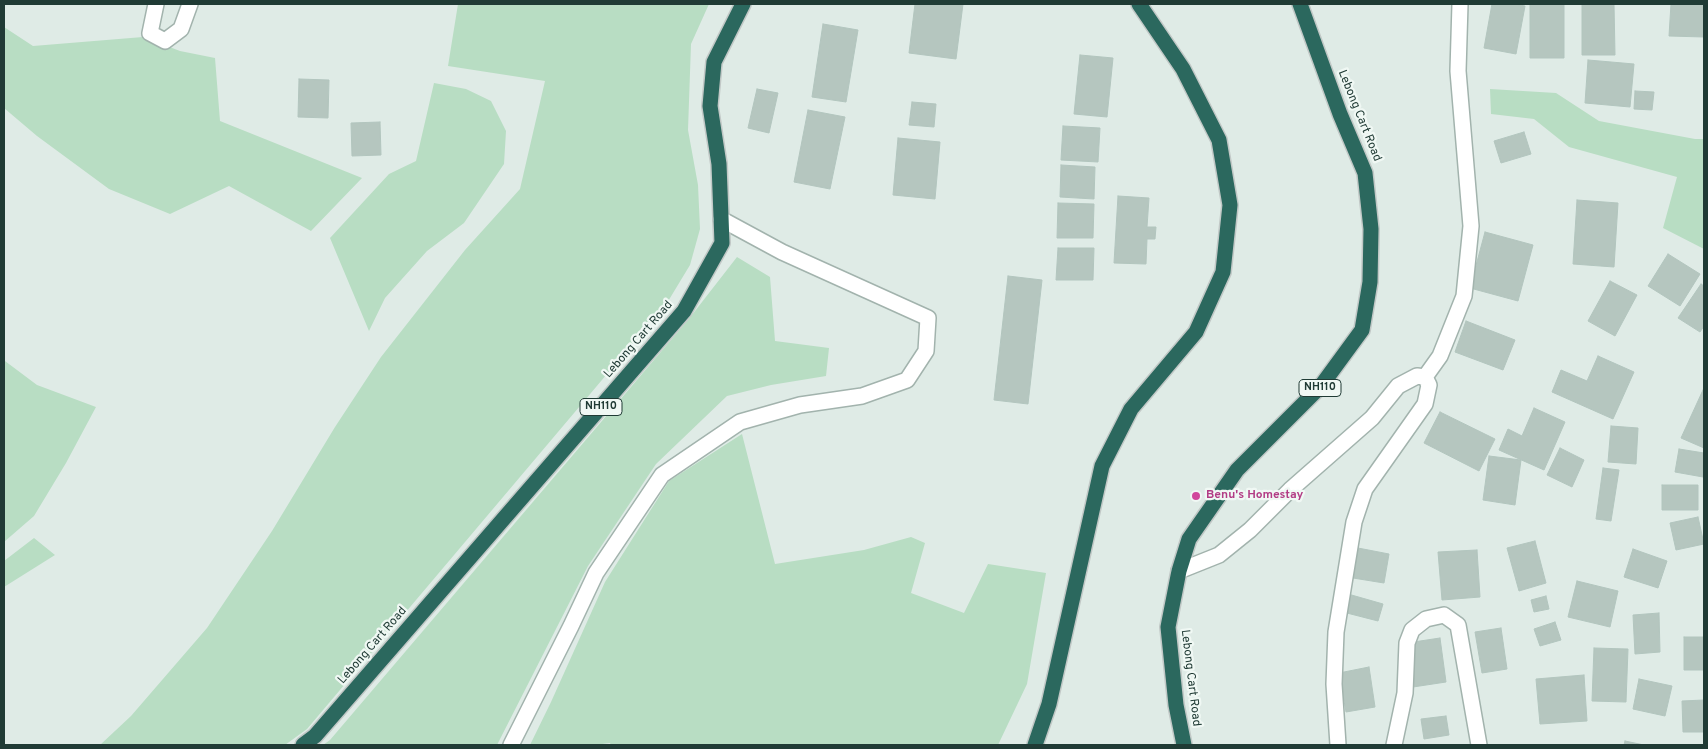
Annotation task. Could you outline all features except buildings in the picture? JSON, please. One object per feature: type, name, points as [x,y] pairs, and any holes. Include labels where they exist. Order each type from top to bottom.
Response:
[{"type":"highway","name":"Lebong Cart Road","points":[[303,745],[321,729],[684,311],[722,243],[719,164],[710,106],[714,62],[743,4]]},
{"type":"highway","points":[[1035,745],[1049,704],[1102,466],[1131,409],[1196,332],[1223,272],[1230,205],[1219,140],[1183,69],[1139,4]]},
{"type":"highway","name":"Lebong Cart Road","points":[[1184,745],[1176,705],[1168,627],[1179,571],[1189,540],[1237,470],[1321,386],[1362,330],[1370,282],[1371,229],[1366,173],[1340,114],[1300,4]]},
{"type":"street","points":[[156,4],[150,33],[165,41],[181,29],[190,4]]},
{"type":"street","points":[[1425,377],[1440,356],[1464,296],[1471,226],[1458,71],[1460,4]]},
{"type":"street","points":[[511,745],[596,573],[662,475],[740,422],[800,405],[862,396],[907,380],[926,351],[928,318],[782,252],[721,219]]},
{"type":"street","points":[[1179,571],[1218,554],[1250,530],[1290,490],[1372,418],[1398,386],[1417,376],[1425,377],[1430,384],[1425,404],[1366,489],[1354,522],[1336,632],[1334,684],[1338,745]]},
{"type":"street","points":[[1394,745],[1405,693],[1407,643],[1409,636],[1412,630],[1426,619],[1444,615],[1458,625],[1479,745]]},
{"type":"green space","points":[[458,4],[709,4],[691,44],[688,130],[698,185],[700,229],[690,265],[667,303],[307,729],[285,745],[100,745],[131,716],[207,628],[272,531],[335,427],[381,357],[465,250],[520,189],[545,81],[448,66]]},
{"type":"green space","points":[[4,27],[33,46],[143,37],[180,51],[215,58],[220,121],[362,178],[311,231],[229,186],[170,214],[109,189],[37,136],[4,108]]},
{"type":"green space","points":[[434,83],[466,89],[491,101],[506,131],[504,164],[464,223],[427,251],[385,298],[369,331],[330,238],[389,174],[416,161]]},
{"type":"green space","points":[[1490,89],[1556,93],[1599,121],[1695,139],[1704,139],[1704,249],[1663,228],[1677,177],[1569,147],[1534,119],[1491,114]]},
{"type":"green space","points":[[737,257],[770,277],[775,341],[829,348],[826,376],[771,385],[727,396],[656,464],[588,566],[497,745],[323,745],[330,740],[688,320]]},
{"type":"green space","points":[[5,361],[37,385],[96,407],[66,463],[34,516],[4,542]]},
{"type":"green space","points":[[742,434],[775,564],[864,550],[911,537],[925,543],[911,593],[964,613],[988,564],[1046,573],[1027,684],[998,745],[611,745],[610,743],[595,745],[530,745],[605,582],[669,481]]},
{"type":"green space","points":[[34,538],[55,555],[4,587],[4,561]]},
{"type":"place","name":"Benu's Homestay","points":[[1196,496]]}]
